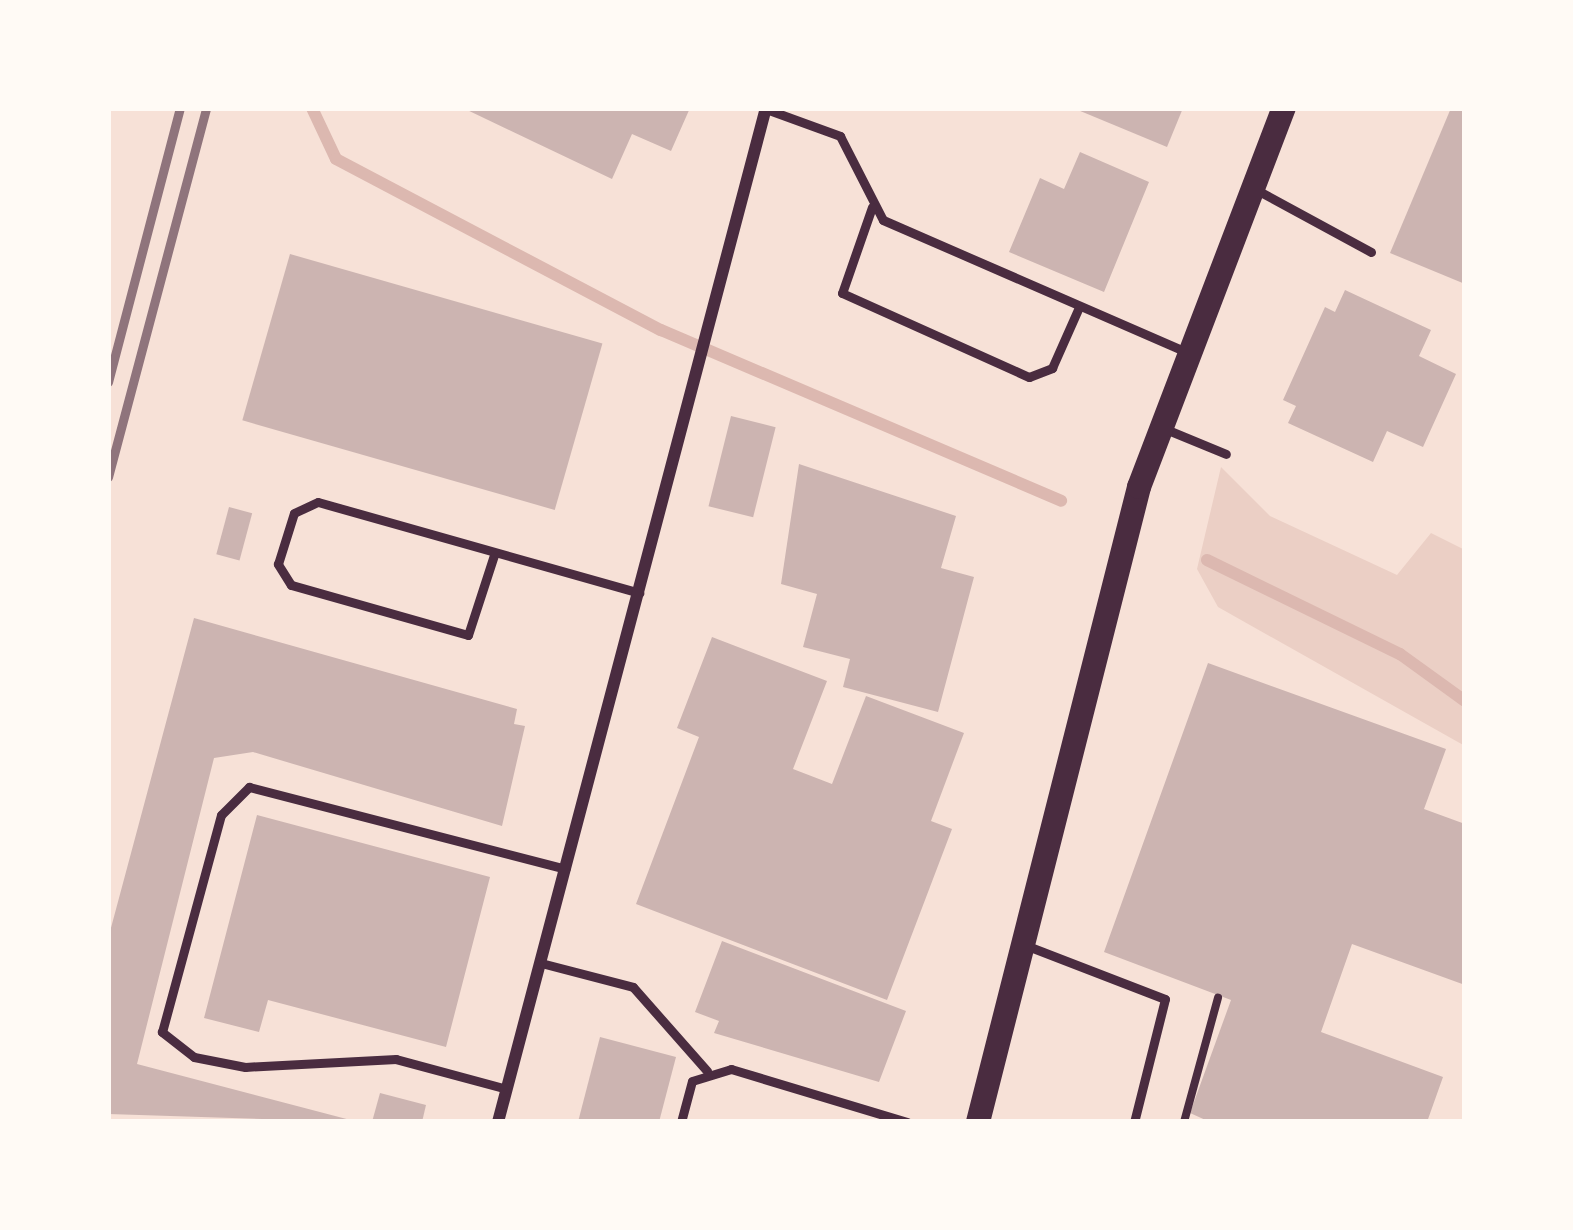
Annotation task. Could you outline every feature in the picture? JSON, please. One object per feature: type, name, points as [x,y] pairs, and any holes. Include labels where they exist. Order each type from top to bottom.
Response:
[{"type":"main road","points":[[978,1122],[1158,426],[1284,108]]},
{"type":"street","points":[[498,1122],[766,108]]},
{"type":"lane","points":[[766,108],[839,136],[872,207],[1079,307],[1184,351]]},
{"type":"lane","points":[[1250,187],[1371,252]]},
{"type":"lane","points":[[872,207],[842,293],[1029,377],[1052,368],[1079,307]]},
{"type":"lane","points":[[1158,426],[1226,454]]},
{"type":"lane","points":[[494,555],[468,634],[291,585],[278,564],[294,513],[318,502],[639,593]]},
{"type":"lane","points":[[507,1089],[396,1060],[245,1067],[176,1049],[162,1032],[221,815],[249,787],[566,869]]},
{"type":"lane","points":[[1023,944],[1165,999],[1134,1122]]},
{"type":"lane","points":[[541,963],[633,987],[707,1071],[907,1122]]},
{"type":"lane","points":[[681,1122],[707,1071]]},
{"type":"path","points":[[1184,1122],[1218,998]]},
{"type":"shaded area","points":[[1221,467],[1270,516],[1397,575],[1431,533],[1465,550],[1465,746],[1218,607],[1197,569]]},
{"type":"building","points":[[463,108],[690,108],[671,151],[632,134],[612,179]]},
{"type":"building","points":[[1073,108],[1183,108],[1167,147]]},
{"type":"building","points":[[1451,108],[1465,108],[1465,284],[1390,253]]},
{"type":"building","points":[[1080,152],[1149,182],[1104,292],[1009,252],[1040,178],[1064,189]]},
{"type":"building","points":[[290,254],[602,344],[555,510],[242,420]]},
{"type":"building","points":[[1345,290],[1431,330],[1419,356],[1456,374],[1423,447],[1387,431],[1373,462],[1288,423],[1296,406],[1283,400],[1325,307],[1335,312]]},
{"type":"building","points":[[731,416],[776,427],[753,517],[709,506]]},
{"type":"building","points":[[799,464],[956,516],[941,568],[974,577],[938,712],[843,687],[850,659],[803,647],[817,594],[781,584]]},
{"type":"building","points":[[229,507],[252,513],[240,561],[216,554]]},
{"type":"building","points":[[194,618],[517,709],[514,724],[525,726],[502,826],[253,752],[214,758],[137,1064],[358,1122],[108,1114],[108,939]]},
{"type":"building","points":[[712,637],[827,681],[793,769],[832,784],[866,696],[964,733],[931,821],[952,829],[887,1000],[636,904],[699,737],[677,728]]},
{"type":"building","points":[[1208,663],[1446,749],[1424,809],[1465,824],[1465,985],[1352,944],[1321,1032],[1443,1077],[1427,1122],[1210,1122],[1190,1113],[1231,1000],[1104,952]]},
{"type":"building","points":[[257,815],[490,877],[446,1047],[268,1000],[259,1032],[204,1018]]},
{"type":"building","points":[[722,941],[906,1011],[879,1082],[714,1033],[719,1021],[695,1012]]},
{"type":"building","points":[[600,1037],[676,1057],[659,1122],[578,1122]]},
{"type":"building","points":[[380,1093],[426,1105],[422,1122],[372,1122]]},
{"type":"waterway","points":[[312,108],[336,159],[661,330],[1061,501]]},
{"type":"waterway","points":[[1207,560],[1400,654],[1465,701]]},
{"type":"railway","points":[[108,382],[180,108]]},
{"type":"railway","points":[[108,477],[206,108]]}]
